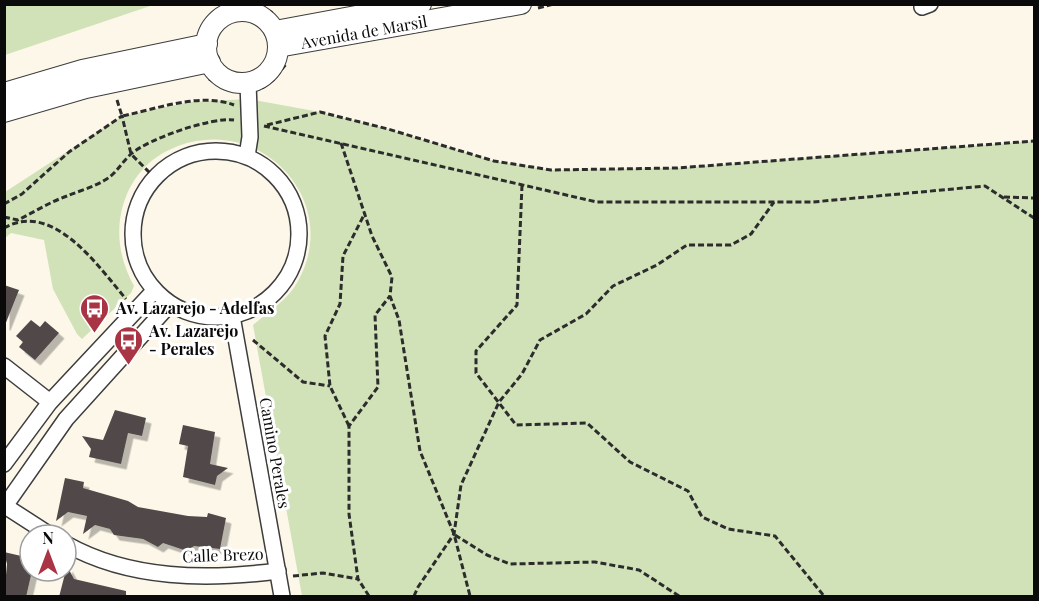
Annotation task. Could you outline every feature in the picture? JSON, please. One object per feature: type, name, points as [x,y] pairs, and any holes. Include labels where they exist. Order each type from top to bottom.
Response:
[{"type":"street","name":"Avenida de Marsil","points":[[276,39],[421,4]]},
{"type":"street","name":"Avenida de Marsil","points":[[276,39],[520,4]]},
{"type":"street","points":[[230,9],[257,14],[267,20],[276,39],[275,62],[269,72],[259,79],[248,82],[235,82],[223,78],[208,53],[215,23],[230,9]]},
{"type":"street","points":[[4,93],[82,70],[208,53]]},
{"type":"street","points":[[4,112],[208,53]]},
{"type":"street","points":[[247,156],[252,123],[248,82]]},
{"type":"street","points":[[207,150],[228,151],[247,156],[268,168],[284,186],[295,207],[299,230],[297,254],[288,276],[274,294],[254,308],[232,316],[200,315],[170,304],[154,291],[140,270],[132,246],[132,230],[140,198],[154,177],[169,164],[188,155],[207,150]]},
{"type":"street","points":[[4,464],[50,402],[154,291]]},
{"type":"street","points":[[31,523],[4,506],[66,419],[170,304]]},
{"type":"street","name":"Camino Perales","points":[[232,316],[282,597]]},
{"type":"street","points":[[4,366],[50,402]]},
{"type":"street","name":"Calle Brezo","points":[[78,548],[131,568],[191,578],[279,574]]},
{"type":"path","points":[[117,99],[131,154],[154,177]]},
{"type":"path","points":[[4,204],[22,194],[69,152],[122,116],[190,102],[224,101],[239,107],[252,123]]},
{"type":"path","points":[[252,123],[320,112],[388,129],[494,161],[550,170],[677,168],[1035,141]]},
{"type":"path","points":[[4,228],[64,196],[103,182],[118,172],[131,154],[194,125],[224,119],[252,123],[597,202],[813,202],[985,186],[1035,218]]},
{"type":"path","points":[[341,143],[364,213],[392,277],[390,296],[399,320],[420,451],[454,534],[470,597]]},
{"type":"path","points":[[522,185],[517,305],[476,351],[476,373],[516,425],[587,423],[630,462],[688,491],[702,517],[728,529],[775,536],[825,597]]},
{"type":"path","points":[[1002,197],[1035,198]]},
{"type":"path","points":[[414,597],[418,587],[454,534],[461,485],[499,402],[522,374],[540,340],[586,314],[613,286],[657,266],[687,245],[731,245],[751,234],[774,202]]},
{"type":"path","points":[[364,213],[344,256],[340,304],[325,336],[330,386],[349,426],[349,514],[358,579],[369,597]]},
{"type":"path","points":[[4,217],[53,227],[85,251],[129,303]]},
{"type":"path","points":[[349,426],[378,387],[375,315],[390,296]]},
{"type":"path","points":[[251,339],[258,342],[303,382],[330,386]]},
{"type":"path","points":[[454,534],[486,555],[510,564],[595,562],[639,570],[679,597]]},
{"type":"path","points":[[279,574],[323,573],[358,579]]},
{"type":"green space","points":[[5,4],[153,4],[153,5],[5,55]]},
{"type":"green space","points":[[249,99],[320,112],[388,129],[494,161],[551,170],[677,168],[1034,141],[1034,596],[302,596],[253,325],[284,300],[294,288],[309,251],[310,222],[302,195],[286,172],[265,154],[239,143],[209,140],[178,146],[154,159],[131,185],[120,217],[121,252],[134,286],[131,293],[82,339],[77,334],[53,289],[44,240],[11,233],[5,238],[5,192],[122,116],[190,102]]},
{"type":"building","points":[[4,285],[19,290],[5,325],[4,325]]},
{"type":"building","points":[[31,320],[40,327],[45,321],[59,333],[35,360],[19,347],[23,342],[16,336]]},
{"type":"building","points":[[115,410],[146,418],[142,436],[128,433],[121,464],[89,457],[91,449],[82,436],[103,440]]},
{"type":"building","points":[[183,425],[215,432],[210,464],[228,468],[217,476],[215,485],[183,477],[188,446],[179,444]]},
{"type":"building","points":[[65,478],[84,482],[83,488],[128,501],[138,507],[188,516],[207,517],[208,513],[226,518],[220,549],[194,546],[187,551],[163,543],[158,547],[143,539],[114,535],[110,529],[95,525],[83,534],[87,516],[68,512],[56,521]]},
{"type":"building","points":[[4,552],[18,555],[18,583],[29,583],[26,597],[4,597],[7,564]]},
{"type":"building","points":[[78,580],[126,591],[126,597],[59,597],[63,583],[78,583]]},
{"type":"place","name":"Av. Lazarejo - Adelfas","points":[[95,334]]},
{"type":"place","name":"Av. Lazarejo - Perales","points":[[128,366]]}]
